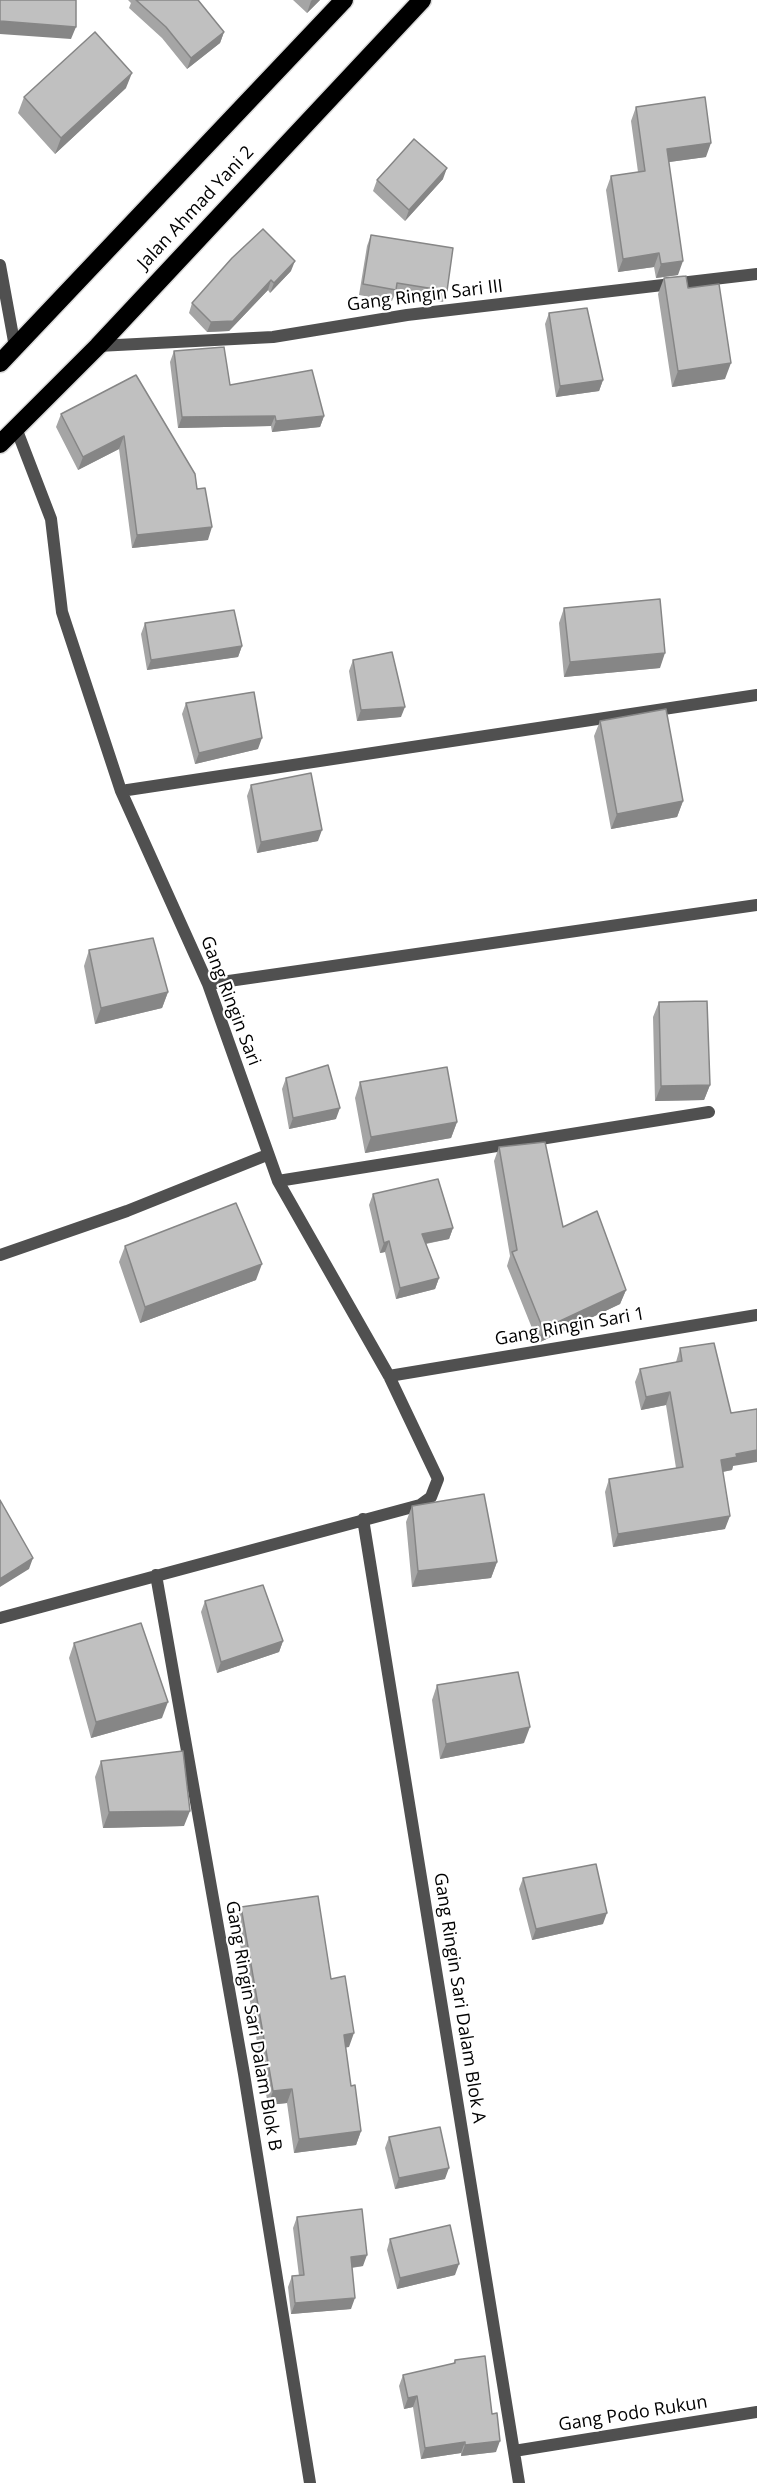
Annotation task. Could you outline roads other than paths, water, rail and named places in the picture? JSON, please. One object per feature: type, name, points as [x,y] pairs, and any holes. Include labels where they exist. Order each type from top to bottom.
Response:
[{"type":"highway","name":"Jalan Ahmad Yani 2","points":[[0,363],[344,0]]},
{"type":"highway","name":"Jalan Ahmad Yani 2","points":[[0,444],[98,346],[422,0]]},
{"type":"street","points":[[0,265],[15,347]]},
{"type":"street","name":"Gang Ringin Sari III","points":[[98,346],[273,337],[407,315],[757,274]]},
{"type":"street","name":"Gang Ringin Sari","points":[[16,428],[51,519],[62,612],[124,790],[208,984],[267,1155],[283,1180],[389,1376],[438,1479],[431,1497],[420,1505],[363,1519]]},
{"type":"street","points":[[124,790],[757,696]]},
{"type":"street","points":[[208,984],[757,905]]},
{"type":"street","points":[[283,1180],[709,1112]]},
{"type":"street","points":[[0,1255],[127,1211],[267,1155]]},
{"type":"street","name":"Gang Ringin Sari 1","points":[[389,1376],[757,1315]]},
{"type":"street","points":[[0,1618],[363,1519]]},
{"type":"street","name":"Gang Ringin Sari Dalam Blok A","points":[[363,1519],[519,2483]]},
{"type":"street","name":"Gang Ringin Sari Dalam Blok B","points":[[156,1575],[242,2063],[310,2483]]},
{"type":"street","name":"Gang Podo Rukun","points":[[514,2451],[757,2412]]}]
